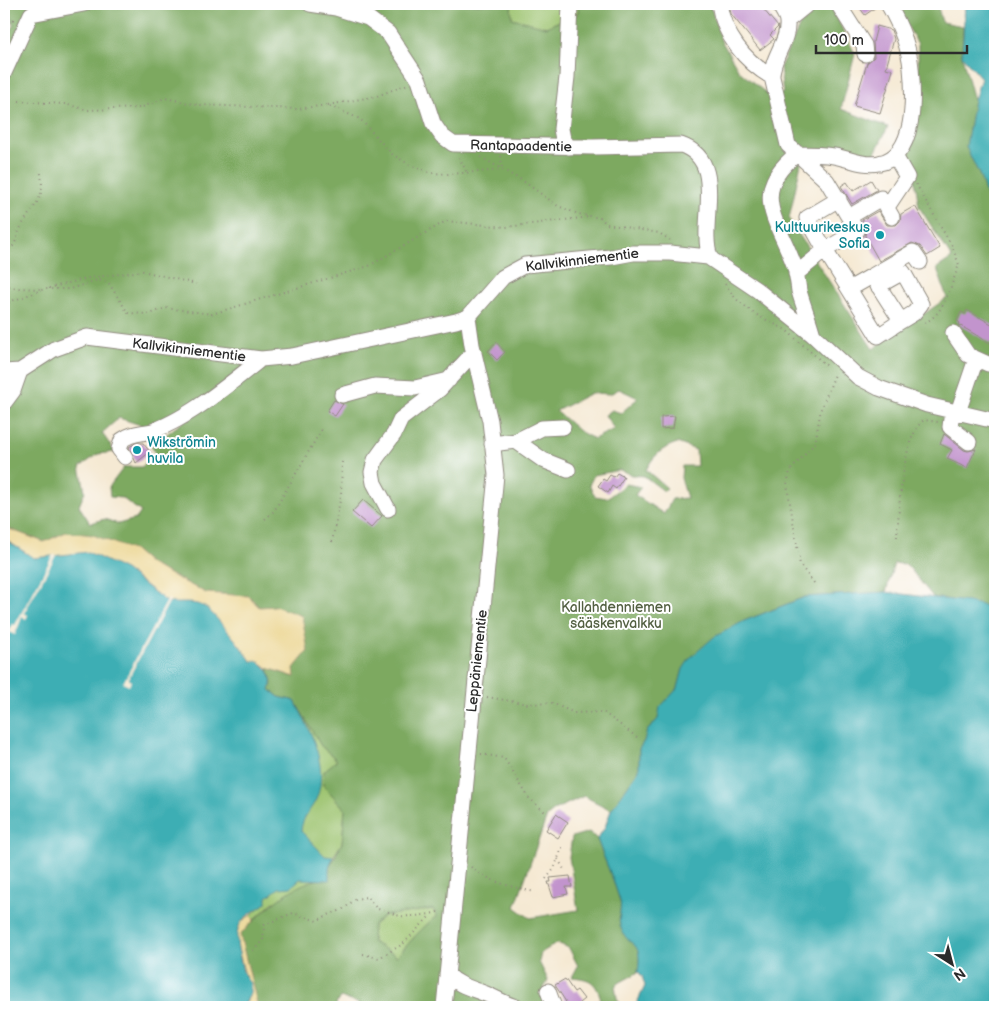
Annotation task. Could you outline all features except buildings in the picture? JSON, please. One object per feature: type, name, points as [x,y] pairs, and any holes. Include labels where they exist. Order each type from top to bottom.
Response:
[{"type":"street","points":[[4,73],[32,14],[84,4]]},
{"type":"street","name":"Rantapaadentie","points":[[310,4],[336,8],[368,18],[388,33],[419,80],[433,123],[442,136],[453,144],[569,147],[681,145],[692,149],[702,160],[707,177],[710,201],[707,248],[710,257]]},
{"type":"street","points":[[569,147],[563,139],[562,129],[568,77],[570,4]]},
{"type":"street","points":[[719,4],[721,17],[730,36],[744,56],[772,77]]},
{"type":"street","points":[[778,4],[787,21],[786,30],[771,68],[788,145],[827,181],[857,231],[825,250],[796,274]]},
{"type":"street","points":[[787,21],[808,4]]},
{"type":"street","points":[[838,4],[864,45],[865,54]]},
{"type":"street","points":[[813,335],[796,274],[769,203],[777,177],[796,154],[814,154],[837,157],[853,162],[878,163],[891,160],[895,156],[910,129],[911,68],[902,34],[888,4]]},
{"type":"street","points":[[849,217],[881,198],[889,212],[907,178],[895,156]]},
{"type":"street","points":[[838,199],[807,218],[825,250],[849,289],[878,336],[905,319],[921,304],[903,272],[849,289]]},
{"type":"street","name":"Kallvikinniementie","points":[[20,371],[54,348],[86,337],[261,360],[292,356],[468,317],[503,277],[526,265],[602,258],[633,253],[670,252],[710,257],[757,290],[813,335],[858,377],[879,388],[995,421]]},
{"type":"street","points":[[875,281],[912,252],[920,262]]},
{"type":"street","points":[[875,281],[905,319]]},
{"type":"street","name":"Leppäniementie","points":[[444,1007],[496,475],[490,421],[468,317]]},
{"type":"street","points":[[953,333],[968,355],[982,362],[955,411],[950,426],[969,442]]},
{"type":"street","points":[[388,509],[374,483],[372,472],[375,460],[394,434],[401,419],[449,380],[474,352]]},
{"type":"street","points":[[122,440],[129,434],[154,430],[181,415],[230,384],[261,360]]},
{"type":"street","points":[[4,372],[20,371],[13,391],[4,403]]},
{"type":"street","points":[[342,395],[375,386],[414,388],[449,380]]},
{"type":"street","points":[[122,422],[122,440],[119,449],[125,457]]},
{"type":"street","points":[[492,444],[516,441],[542,428],[563,427]]},
{"type":"street","points":[[516,441],[543,460],[568,470]]},
{"type":"street","points":[[447,974],[454,981],[469,990],[486,994],[516,1007]]},
{"type":"street","points":[[548,991],[554,1007]]},
{"type":"path","points":[[4,100],[64,104],[89,110],[140,108],[165,98],[198,105],[297,109],[377,96],[419,80]]},
{"type":"path","points":[[327,105],[360,119],[392,154],[410,165],[431,173],[467,173],[502,170],[524,180],[558,206],[578,214],[600,218],[607,224],[659,233],[677,243]]},
{"type":"path","points":[[453,144],[467,173]]},
{"type":"path","points":[[4,251],[9,250],[15,245],[20,229],[40,200],[43,181],[40,170]]},
{"type":"path","points":[[905,319],[924,323],[932,319],[940,310],[959,265],[927,202],[912,178],[907,178]]},
{"type":"path","points":[[4,285],[16,288],[70,289],[97,280],[108,282],[128,313],[150,314],[165,308],[212,314],[370,266],[446,221],[506,227],[593,217]]},
{"type":"path","points":[[4,304],[44,289],[88,278],[143,271],[196,284]]},
{"type":"path","points":[[814,584],[800,565],[787,484],[790,471],[815,444],[821,409],[840,360]]},
{"type":"path","points":[[897,536],[909,449],[918,424],[924,420],[950,426]]},
{"type":"path","points":[[265,520],[274,511],[323,427]]},
{"type":"path","points":[[332,542],[340,495],[342,460]]},
{"type":"path","points":[[475,689],[485,696],[501,700],[528,704],[552,704],[574,713],[603,712],[638,738]]},
{"type":"path","points":[[468,752],[504,758],[529,798],[546,812]]},
{"type":"path","points":[[546,879],[554,869],[563,845]]},
{"type":"path","points":[[459,858],[487,878],[511,887],[535,892]]},
{"type":"path","points":[[558,859],[565,870]]},
{"type":"path","points":[[253,951],[262,940],[264,924],[293,913],[317,921],[327,914],[340,910],[354,898],[368,897],[378,909],[391,910],[399,916],[420,914],[430,916]]},
{"type":"path","points":[[363,954],[379,958],[392,951],[403,944],[430,916],[454,905]]},
{"type":"green space","name":"Kallahdenniemen sääskenvalkku","points":[[8,4],[511,4],[512,18],[546,27],[578,13],[579,4],[710,4],[721,40],[739,71],[771,97],[783,93],[780,67],[800,25],[824,4],[830,4],[855,54],[841,109],[888,127],[874,155],[803,153],[789,219],[873,349],[947,298],[937,268],[952,258],[919,207],[914,174],[905,157],[911,142],[919,108],[918,44],[894,4],[937,4],[942,22],[963,26],[962,56],[974,100],[966,147],[980,176],[995,224],[995,608],[933,597],[907,565],[894,563],[886,592],[805,597],[744,621],[683,669],[678,688],[661,707],[658,719],[647,731],[639,749],[639,770],[611,810],[584,796],[556,809],[547,816],[515,907],[530,918],[578,910],[569,857],[572,837],[589,832],[597,839],[620,901],[619,921],[621,928],[639,953],[638,972],[615,986],[617,998],[622,1007],[583,1006],[601,999],[599,993],[588,980],[572,977],[578,966],[569,948],[557,943],[541,953],[539,962],[548,980],[542,992],[548,1004],[537,1007],[369,1007],[340,997],[336,1004],[338,1007],[258,1007],[240,935],[269,907],[292,890],[316,880],[328,879],[329,868],[342,843],[345,809],[323,785],[324,771],[337,760],[321,746],[295,701],[279,697],[270,690],[272,683],[268,668],[294,677],[294,668],[308,651],[275,606],[259,607],[249,596],[206,593],[150,564],[135,551],[66,532],[44,542],[4,527],[4,381],[6,380],[6,368],[4,366],[4,33],[14,27]],"holes":[[[619,389],[638,398],[621,413],[612,410],[605,415],[614,429],[594,439],[579,431],[556,411],[591,393],[610,394]],[[119,418],[147,427],[188,418],[151,446],[155,452],[142,467],[124,467],[109,487],[110,497],[122,498],[141,512],[136,519],[118,524],[105,519],[90,523],[79,506],[85,491],[80,467],[98,454],[115,452],[102,433]],[[677,443],[696,450],[697,466],[682,466],[681,478],[687,498],[672,499],[664,514],[635,495],[641,487],[626,484],[607,498],[595,496],[589,485],[594,475],[620,470],[632,475],[644,476],[664,491],[667,488],[646,470],[662,450]],[[433,909],[437,917],[421,930],[397,956],[372,942],[373,925],[384,916]]]},
{"type":"green space","points":[[511,4],[579,4],[578,13],[546,27],[512,18]]},
{"type":"green space","points":[[268,668],[272,683],[295,701],[321,746],[337,760],[324,771],[323,785],[345,809],[342,843],[333,857],[329,880],[272,903],[254,920],[251,915],[261,906]]},
{"type":"green space","points":[[433,909],[437,917],[421,930],[397,956],[372,942],[373,925],[383,916]]},
{"type":"sand","points":[[4,527],[44,542],[66,532],[93,535],[135,551],[150,564],[206,593],[249,596],[259,607],[275,606],[302,616],[308,651],[294,668],[295,677],[268,668],[258,661],[251,662],[175,604],[167,602],[131,574],[58,557],[34,558],[4,539]]},
{"type":"sand","points":[[251,915],[254,920],[240,935],[258,1007],[243,1007],[250,994],[235,937],[240,922]]},
{"type":"water","points":[[965,4],[995,4],[995,224],[980,176],[966,147],[974,100],[981,78],[962,56]]},
{"type":"water","points":[[4,539],[34,558],[88,552],[125,570],[167,602],[196,604],[205,607],[229,632],[251,661],[258,661],[265,667],[271,677],[270,690],[279,697],[295,701],[316,747],[321,772],[317,797],[303,821],[301,831],[325,856],[333,857],[329,868],[329,880],[300,879],[291,887],[279,888],[267,897],[267,903],[250,914],[240,924],[237,938],[238,947],[243,972],[250,983],[250,994],[243,1007],[4,1007]]},
{"type":"water","points":[[886,592],[968,602],[995,608],[995,1007],[635,1007],[645,986],[642,976],[638,972],[639,953],[637,948],[624,935],[621,928],[619,921],[620,901],[597,839],[605,827],[611,810],[639,770],[639,749],[647,731],[658,719],[660,707],[678,688],[683,669],[690,658],[714,637],[744,621],[805,597]]},
{"type":"pier","points":[[53,555],[56,555],[24,613],[28,615],[26,619],[22,617],[15,635],[9,632],[13,624],[15,625]]},
{"type":"pier","points":[[168,599],[170,600],[128,679],[131,681],[129,686],[123,683]]},
{"type":"place","name":"Kulttuurikeskus Sofia","points":[[880,235]]},
{"type":"place","name":"Wikströmin huvila","points":[[137,450]]}]
